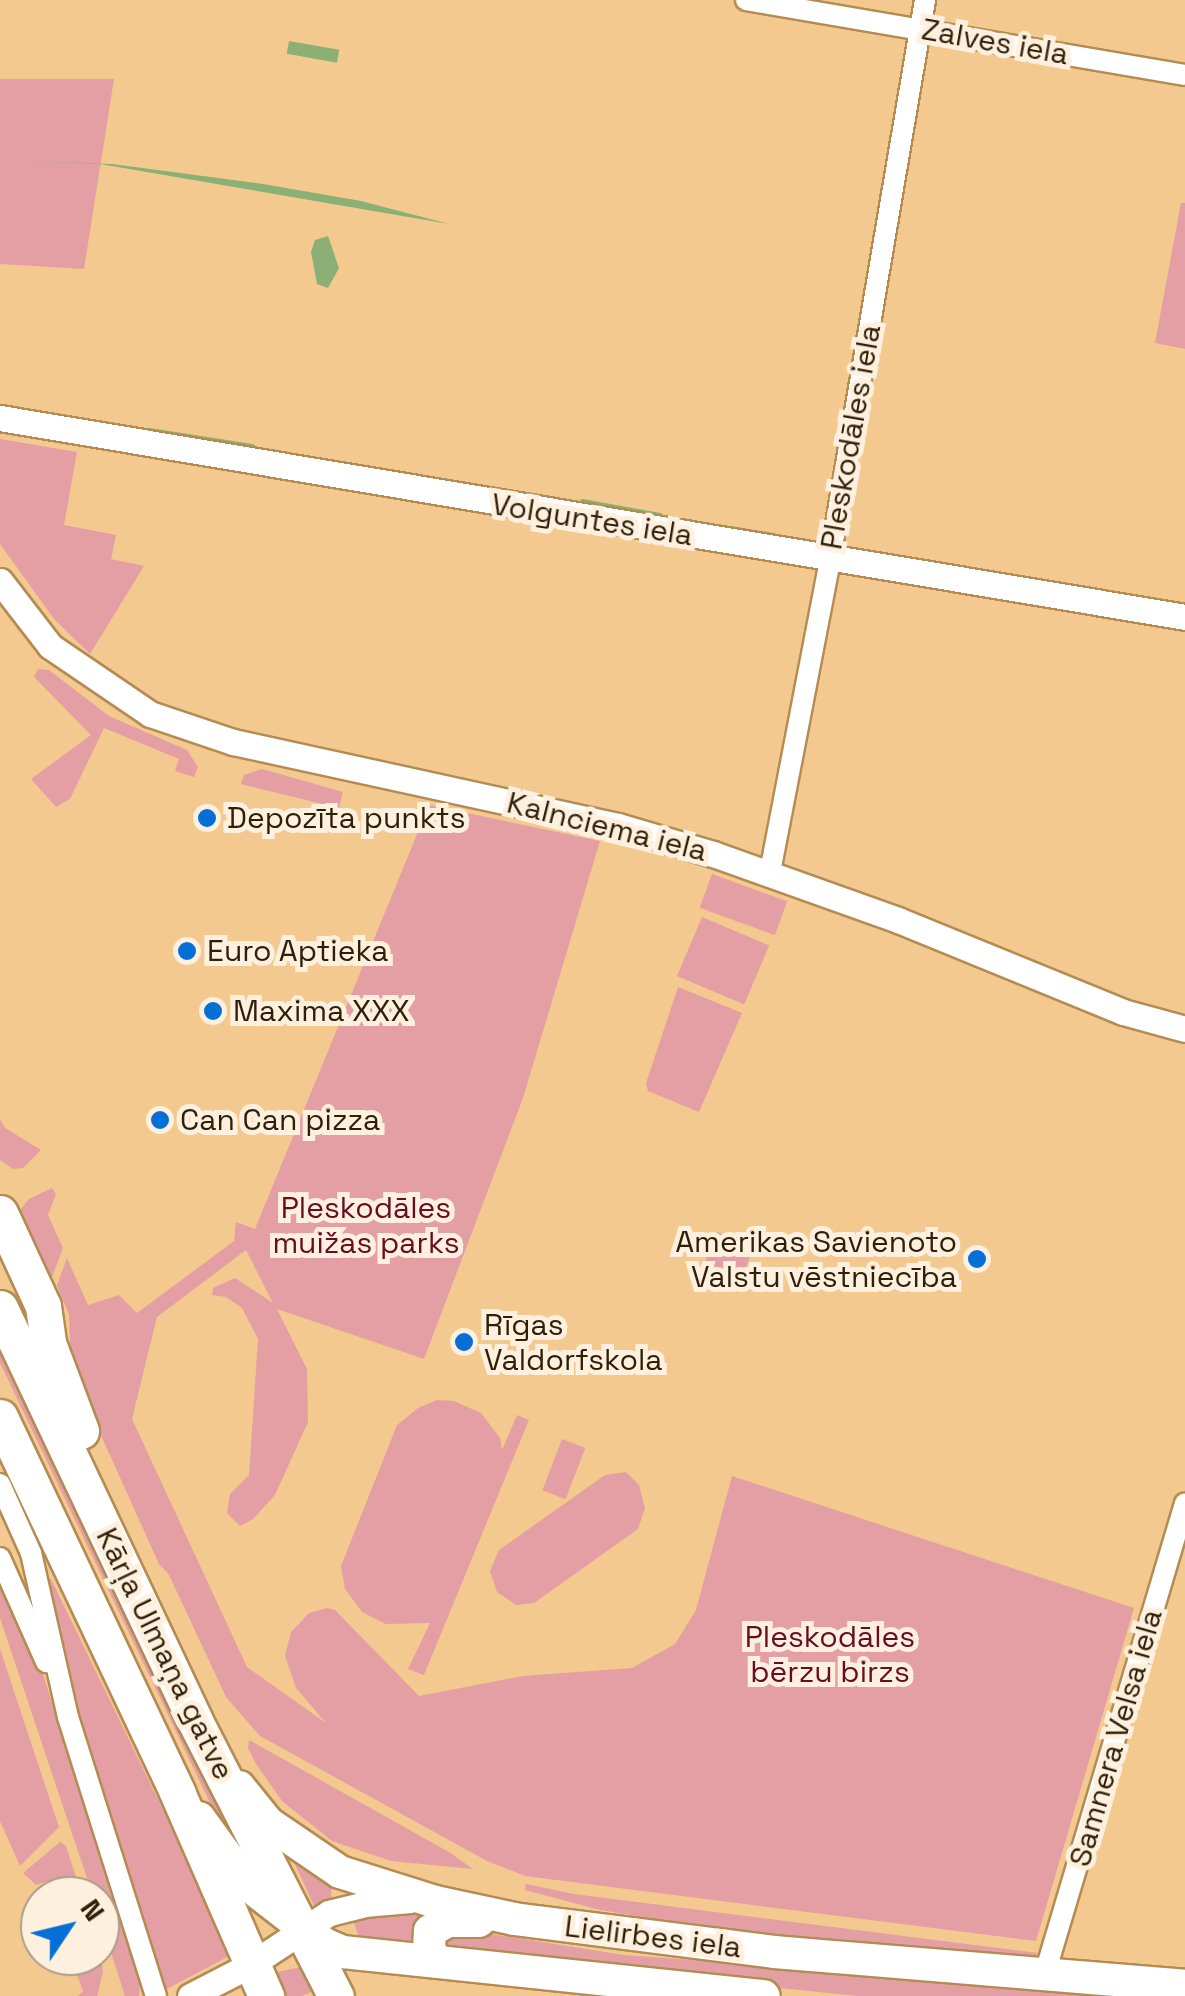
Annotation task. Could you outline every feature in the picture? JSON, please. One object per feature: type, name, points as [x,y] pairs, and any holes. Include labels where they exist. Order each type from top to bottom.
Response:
[{"type":"highway","points":[[0,1213],[43,1306],[48,1343],[93,1462],[106,1532]]},
{"type":"highway","name":"Kārļa Ulmaņa gatve","points":[[0,1308],[194,1721],[320,1944],[336,1996]]},
{"type":"highway","name":"Kārļa Ulmaņa gatve","points":[[0,1417],[177,1792],[258,1980]]},
{"type":"main road","name":"Lielirbes iela","points":[[194,1721],[258,1812],[294,1843],[340,1872],[435,1902],[514,1919],[774,1952],[1185,1986]]},
{"type":"main road","points":[[177,1792],[247,1884],[320,1944]]},
{"type":"main road","points":[[437,1962],[428,1940],[438,1925],[514,1919]]},
{"type":"main road","name":"Lielirbes iela","points":[[320,1944],[668,1991],[764,1996]]},
{"type":"street","name":"Zalves iela","points":[[746,0],[1185,75]]},
{"type":"street","name":"Pleskodāles iela","points":[[770,872],[830,559],[925,0]]},
{"type":"street","name":"Volguntes iela","points":[[0,418],[1185,617]]},
{"type":"street","name":"Kalnciema iela","points":[[0,582],[50,646],[150,714],[233,742],[618,826],[770,872],[1123,1012],[1185,1029]]},
{"type":"street","points":[[0,1484],[32,1553],[68,1716],[156,1996]]},
{"type":"street","name":"Samnera Velsa iela","points":[[1045,1973],[1185,1503]]},
{"type":"street","points":[[0,1558],[68,1716]]},
{"type":"street","points":[[190,1996],[258,1980],[320,1944],[329,1913],[403,1899],[435,1902]]},
{"type":"green space","points":[[0,79],[114,79],[84,269],[0,264]]},
{"type":"green space","points":[[1181,203],[1185,203],[1185,349],[1155,343]]},
{"type":"green space","points":[[0,439],[77,452],[64,525],[116,535],[111,559],[144,566],[90,654],[54,619],[0,544]]},
{"type":"green space","points":[[38,669],[49,670],[109,716],[187,750],[198,767],[194,777],[175,771],[179,759],[104,728],[70,799],[56,807],[31,779],[91,735],[34,677]]},
{"type":"green space","points":[[262,769],[343,792],[339,808],[241,784],[244,775]]},
{"type":"green space","points":[[429,805],[600,841],[523,1098],[424,1359],[277,1309],[307,1369],[308,1422],[275,1495],[253,1519],[240,1526],[227,1513],[230,1494],[249,1475],[258,1339],[242,1308],[226,1297],[212,1295],[213,1288],[235,1278],[273,1303],[246,1250],[157,1317],[132,1419],[247,1667],[326,1723],[296,1688],[285,1656],[291,1632],[309,1613],[327,1608],[335,1610],[419,1696],[523,1676],[632,1668],[675,1644],[696,1610],[732,1476],[1134,1608],[1036,1941],[525,1876],[487,1861],[260,1736],[226,1697],[169,1575],[159,1564],[71,1369],[69,1315],[57,1285],[67,1258],[88,1305],[119,1295],[137,1313],[234,1241],[236,1222],[255,1229]]},
{"type":"green space","points":[[712,874],[787,901],[775,935],[700,908]]},
{"type":"green space","points":[[702,917],[769,946],[744,1004],[677,976]]},
{"type":"green space","points":[[678,987],[742,1013],[699,1112],[648,1091],[646,1083]]},
{"type":"green space","points":[[0,1119],[5,1128],[41,1150],[23,1168],[13,1169],[0,1160]]},
{"type":"green space","points":[[52,1188],[56,1194],[48,1215],[63,1248],[52,1277],[20,1210],[29,1199]]},
{"type":"green space","points":[[717,1232],[754,1247],[738,1288],[701,1273]]},
{"type":"green space","points":[[0,1339],[264,1891],[223,1830],[0,1363]]},
{"type":"green space","points":[[437,1400],[454,1401],[481,1413],[500,1438],[502,1450],[517,1415],[529,1420],[424,1675],[408,1669],[430,1623],[386,1624],[362,1612],[345,1589],[341,1566],[397,1425],[418,1408]]},
{"type":"green space","points":[[562,1439],[585,1448],[566,1499],[542,1490]]},
{"type":"green space","points":[[626,1472],[639,1485],[645,1508],[638,1529],[534,1603],[516,1605],[497,1592],[490,1571],[499,1550],[605,1475]]},
{"type":"green space","points":[[0,1570],[43,1674],[106,1876],[86,1876],[0,1618]]},
{"type":"green space","points":[[45,1579],[51,1579],[233,1954],[163,1991],[90,1764]]},
{"type":"green space","points":[[0,1649],[59,1827],[20,1866],[0,1821]]},
{"type":"green space","points":[[249,1740],[473,1869],[391,1861],[332,1841],[282,1801],[256,1764],[248,1748]]},
{"type":"green space","points":[[60,1842],[66,1846],[76,1876],[26,1876],[23,1873]]},
{"type":"green space","points":[[293,1860],[331,1882],[332,1906],[316,1910]]},
{"type":"green space","points":[[526,1884],[574,1894],[1038,1953],[1027,1960],[845,1945],[688,1924],[600,1910],[525,1890]]},
{"type":"green space","points":[[405,1912],[430,1917],[415,1950],[360,1940],[352,1917]]},
{"type":"green space","points":[[120,1921],[140,1985],[139,1996],[125,1996],[119,1976]]},
{"type":"green space","points":[[460,1929],[624,1955],[1178,1996],[858,1996],[448,1954],[441,1938]]},
{"type":"green space","points":[[301,1967],[313,1991],[302,1996],[279,1996],[267,1974]]},
{"type":"green space","points":[[77,1976],[102,1976],[97,1996],[78,1996],[83,1991]]},
{"type":"shaded area","points":[[289,41],[339,50],[337,63],[287,54]]},
{"type":"shaded area","points":[[0,160],[112,164],[263,184],[361,201],[449,224],[100,164]]},
{"type":"shaded area","points":[[328,236],[339,268],[328,288],[317,284],[311,252],[315,240]]},
{"type":"waterway","points":[[149,430],[252,446]]},
{"type":"waterway","points":[[582,501],[660,515]]},
{"type":"waterway","points":[[730,528],[773,535]]},
{"type":"place","name":"Depozīta punkts","points":[[207,818]]},
{"type":"place","name":"Euro Aptieka","points":[[187,951]]},
{"type":"place","name":"Maxima XXX","points":[[213,1011]]},
{"type":"place","name":"Can Can pizza","points":[[160,1120]]},
{"type":"place","name":"Amerikas Savienoto Valstu vēstniecība","points":[[977,1259]]},
{"type":"place","name":"Rīgas Valdorfskola","points":[[464,1342]]},
{"type":"park label","name":"Pleskodāles muižas parks","points":[[366,1225]]},
{"type":"park label","name":"Pleskodāles bērzu birzs","points":[[830,1654]]}]
